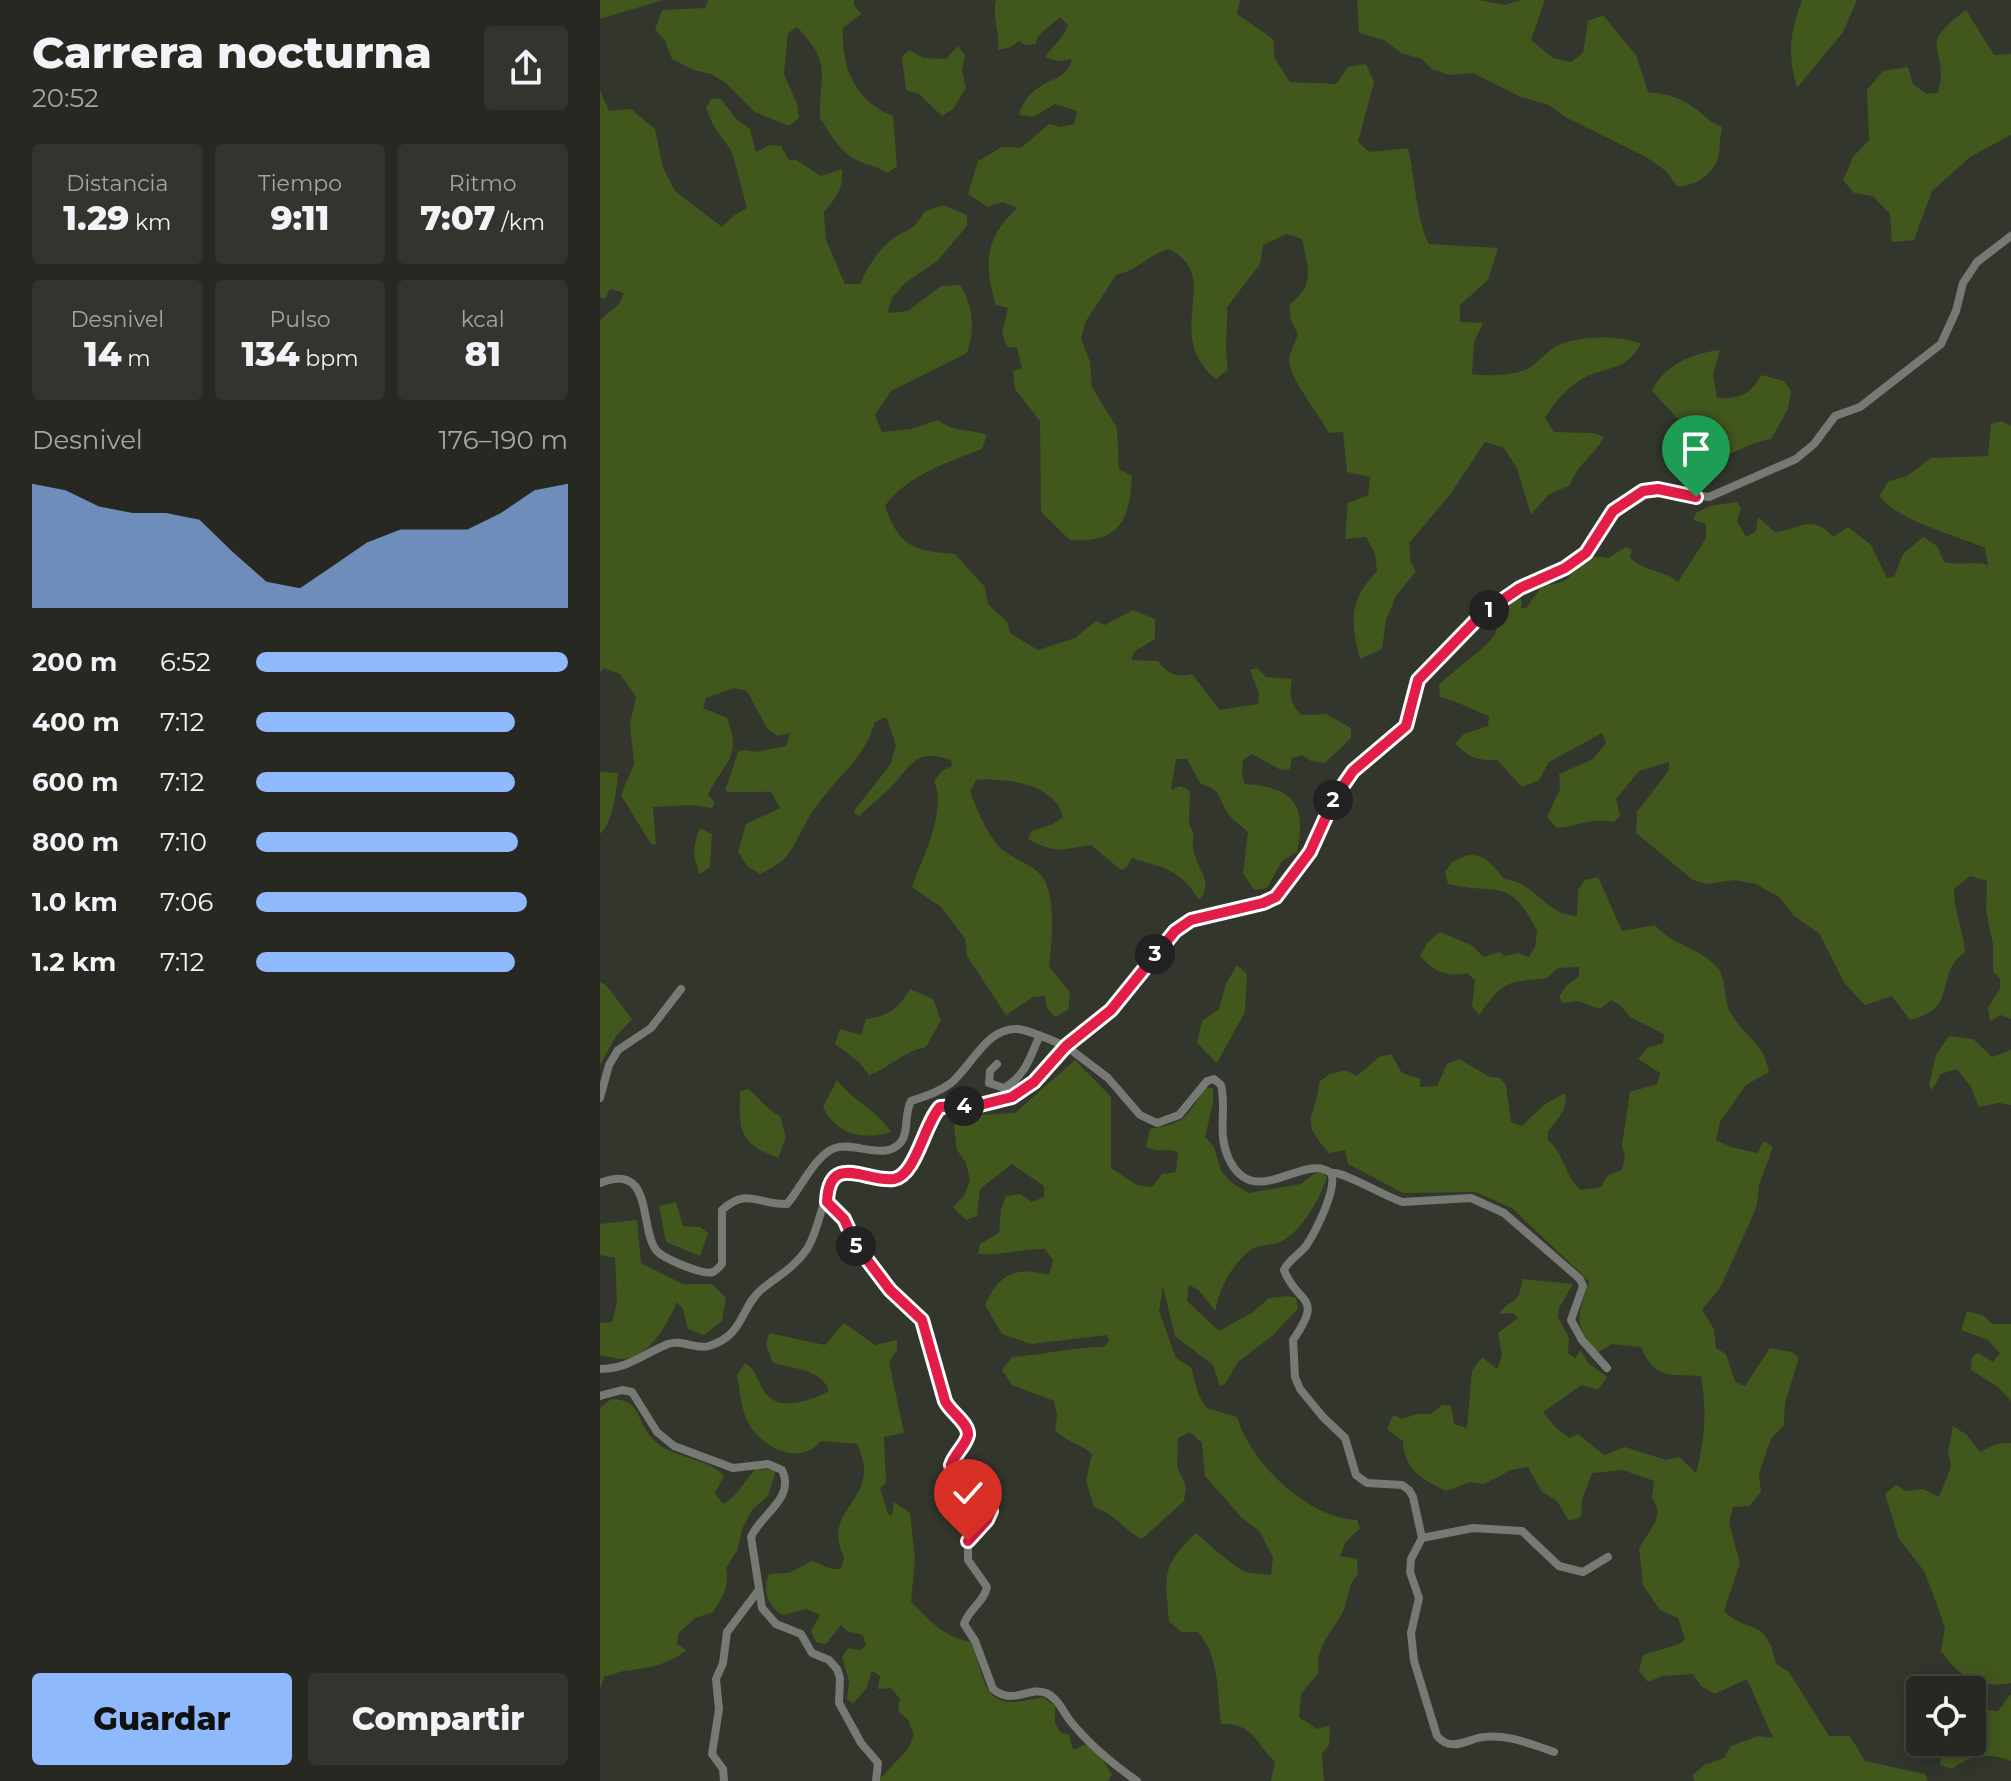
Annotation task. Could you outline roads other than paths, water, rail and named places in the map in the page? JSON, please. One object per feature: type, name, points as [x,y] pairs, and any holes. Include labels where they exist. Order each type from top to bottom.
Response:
[{"type":"street","points":[[600,1369],[622,1368],[681,1341],[707,1347],[726,1337],[745,1317],[761,1290],[788,1272],[808,1248],[827,1202],[827,1189],[836,1176],[848,1172],[894,1179],[906,1173],[930,1118],[940,1107],[980,1105],[1012,1097],[1034,1082],[1066,1046],[1126,995],[1133,979],[1175,931],[1191,920],[1276,897],[1310,852],[1335,797],[1353,771],[1406,726],[1418,680],[1482,614],[1520,588],[1565,568],[1586,553],[1613,511],[1643,491],[1658,489],[1709,497],[1796,459],[1814,444],[1835,416],[1860,407],[1941,344],[1956,311],[1963,283],[1977,262],[2011,236]]},
{"type":"street","points":[[600,1098],[609,1065],[618,1050],[651,1028],[681,989]]},
{"type":"street","points":[[600,1183],[612,1178],[625,1180],[635,1188],[646,1209],[655,1249],[664,1257],[706,1273],[714,1272],[722,1264],[722,1210],[734,1198],[748,1197],[787,1204],[823,1156],[837,1147],[890,1149],[901,1141],[905,1131],[904,1113],[911,1101],[939,1091],[954,1081],[988,1040],[1018,1029],[1066,1046],[1108,1078],[1140,1115],[1157,1123],[1179,1115],[1207,1081],[1214,1079],[1221,1085],[1226,1104],[1220,1123],[1227,1155],[1240,1176],[1251,1181],[1320,1168],[1346,1174],[1393,1200],[1471,1198],[1504,1213],[1580,1279],[1583,1286],[1571,1320],[1582,1340],[1607,1368]]},
{"type":"street","points":[[997,1064],[990,1071],[989,1083],[1004,1088],[1023,1074],[1039,1037]]},
{"type":"street","points":[[1331,1173],[1335,1181],[1333,1189],[1314,1232],[1307,1245],[1287,1263],[1284,1270],[1288,1281],[1304,1295],[1307,1310],[1307,1321],[1293,1340],[1295,1377],[1300,1389],[1345,1438],[1356,1475],[1367,1483],[1402,1485],[1409,1490],[1413,1497],[1418,1534],[1422,1538]]},
{"type":"street","points":[[827,1202],[844,1219],[856,1245],[890,1290],[922,1320],[945,1401],[949,1410],[966,1426],[968,1435],[951,1465],[955,1479],[986,1503],[991,1511],[968,1541],[968,1560],[987,1587],[985,1595],[964,1624],[975,1641],[993,1689],[1008,1696],[1042,1691],[1052,1696],[1071,1722],[1137,1781]]},
{"type":"street","points":[[600,1396],[622,1390],[632,1392],[657,1432],[674,1446],[733,1468],[768,1464],[782,1470],[785,1481],[781,1498],[751,1537],[759,1578],[758,1591],[768,1617],[776,1624],[801,1634],[812,1653],[829,1660],[837,1669],[840,1678],[839,1703],[861,1743],[878,1763],[876,1781]]},
{"type":"street","points":[[1422,1538],[1473,1528],[1507,1529],[1522,1531],[1559,1566],[1583,1572],[1608,1557]]},
{"type":"street","points":[[1422,1538],[1411,1559],[1410,1572],[1419,1598],[1411,1633],[1414,1661],[1440,1741],[1455,1745],[1479,1738],[1504,1738],[1554,1752]]},
{"type":"street","points":[[724,1781],[723,1769],[712,1754],[719,1709],[716,1679],[723,1663],[727,1632],[758,1591]]}]
